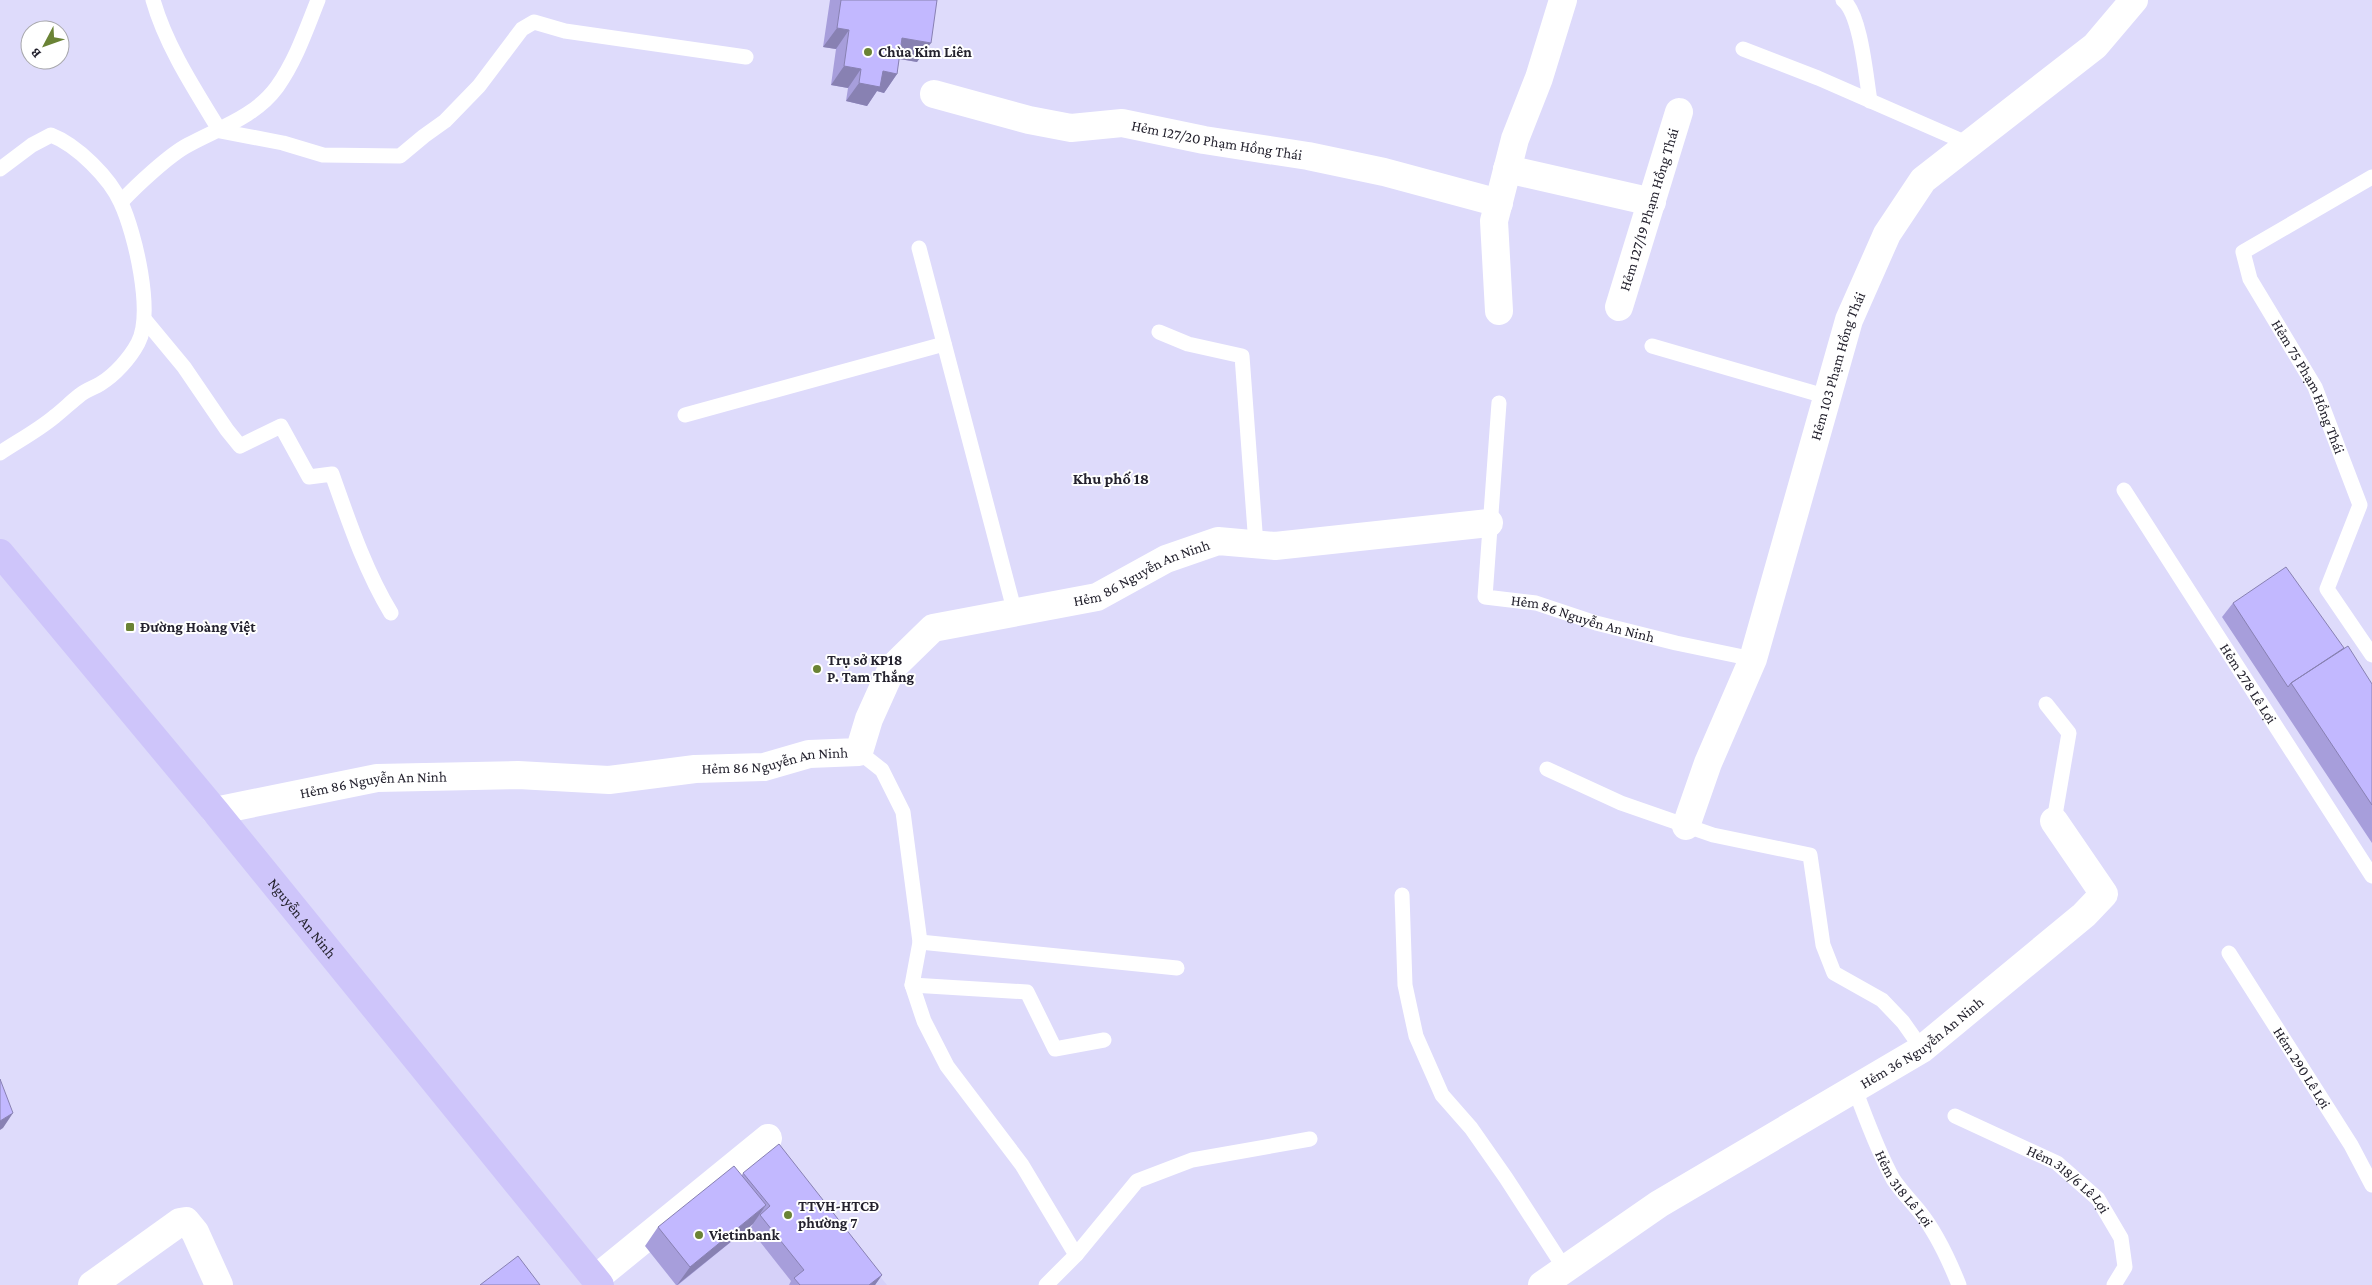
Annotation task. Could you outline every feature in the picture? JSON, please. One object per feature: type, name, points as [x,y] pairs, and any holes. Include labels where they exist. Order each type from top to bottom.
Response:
[{"type":"main road","name":"Nguyễn An Ninh","points":[[0,553],[215,811],[598,1282]]},
{"type":"street","points":[[1498,311],[1494,221],[1514,139],[1539,78],[1563,0]]},
{"type":"street","name":"Hẻm 103 Phạm Hồng Thái","points":[[1686,826],[1708,763],[1753,659],[1849,320],[1887,234],[1923,180],[2095,46],[2134,0]]},
{"type":"street","name":"Hẻm 127/20 Phạm Hồng Thái","points":[[934,94],[1030,120],[1071,128],[1122,123],[1204,140],[1308,156],[1384,172],[1499,203]]},
{"type":"street","name":"Hẻm 127/19 Phạm Hồng Thái","points":[[1619,307],[1679,112]]},
{"type":"street","points":[[1507,169],[1652,202]]},
{"type":"street","name":"Hẻm 86 Nguyễn An Ninh","points":[[215,811],[376,778],[518,775],[610,780],[695,769],[764,767],[809,754],[859,752],[869,719],[892,668],[933,628],[1097,597],[1166,559],[1218,541],[1275,546],[1489,523]]},
{"type":"street","name":"Hẻm 36 Nguyễn An Ninh","points":[[1542,1285],[1659,1204],[1854,1087],[1922,1049],[2084,915],[2104,894],[2054,821]]},
{"type":"street","points":[[598,1282],[768,1138]]},
{"type":"street","points":[[92,1285],[180,1222],[186,1221],[195,1232],[219,1285]]},
{"type":"lane","points":[[153,0],[157,14],[175,53],[220,131],[283,143],[324,155],[400,156],[446,121],[479,86],[522,29],[534,22],[565,31],[746,57]]},
{"type":"lane","points":[[121,202],[186,146],[220,131],[250,113],[276,88],[298,50],[318,0]]},
{"type":"lane","points":[[1843,0],[1858,26],[1870,101]]},
{"type":"lane","points":[[1742,49],[1969,144]]},
{"type":"lane","points":[[0,168],[32,145],[52,136],[65,140],[84,157],[104,178],[121,202],[143,283],[145,320],[139,342],[122,365],[101,384],[81,394],[53,418],[0,453]]},
{"type":"lane","name":"Hẻm 75 Phạm Hồng Thái","points":[[2372,177],[2243,252],[2250,279],[2315,387],[2360,505],[2327,589],[2372,655]]},
{"type":"lane","points":[[919,248],[1014,613]]},
{"type":"lane","points":[[145,320],[184,367],[226,430],[240,446],[281,426],[309,477],[332,474],[357,546],[376,589],[391,613]]},
{"type":"lane","points":[[1159,332],[1188,344],[1242,356],[1256,544]]},
{"type":"lane","points":[[685,415],[944,344]]},
{"type":"lane","points":[[1652,346],[1828,396]]},
{"type":"lane","name":"Hẻm 86 Nguyễn An Ninh","points":[[1499,403],[1485,597],[1536,604],[1605,625],[1753,659]]},
{"type":"lane","name":"Hẻm 278 Lê Lợi","points":[[2124,490],[2372,876]]},
{"type":"lane","name":"Hẻm 36 Nguyễn An Ninh","points":[[2046,704],[2069,733],[2054,821]]},
{"type":"lane","points":[[859,752],[882,770],[903,812],[920,942],[912,985],[924,1021],[947,1066],[1022,1165],[1076,1254]]},
{"type":"lane","points":[[1547,769],[1621,803],[1713,835],[1810,855],[1823,945],[1834,973],[1882,1000],[1903,1022],[1922,1049]]},
{"type":"lane","points":[[1402,895],[1404,985],[1416,1036],[1442,1095],[1471,1128],[1565,1269]]},
{"type":"lane","points":[[920,942],[1177,968]]},
{"type":"lane","name":"Hẻm 290 Lê Lợi","points":[[2229,952],[2350,1145],[2372,1185]]},
{"type":"lane","points":[[912,985],[1026,992],[1055,1049],[1104,1040]]},
{"type":"lane","name":"Hẻm 318 Lê Lợi","points":[[1854,1087],[1892,1178],[1904,1196],[1920,1212],[1940,1243],[1959,1285]]},
{"type":"lane","name":"Hẻm 318/6 Lê Lợi","points":[[1955,1116],[2057,1163],[2098,1199],[2120,1238],[2125,1267],[2114,1285]]},
{"type":"lane","points":[[1046,1285],[1076,1254],[1137,1181],[1192,1160],[1310,1139]]},
{"type":"shaded area","name":"TTVH-HTCĐ phường 7","points":[[773,1143],[887,1285],[678,1285],[753,1224]]},
{"type":"building","points":[[841,0],[937,0],[931,43],[902,38],[897,74],[883,71],[880,87],[859,83],[861,69],[844,66],[849,30],[837,28]]},
{"type":"building","points":[[2286,567],[2344,648],[2291,683],[2288,687],[2233,603]]},
{"type":"building","points":[[2348,646],[2372,684],[2372,805],[2291,683]]},
{"type":"building","points":[[0,1079],[13,1113],[0,1121]]},
{"type":"building","points":[[779,1144],[882,1275],[869,1285],[800,1285],[794,1278],[804,1270],[760,1215],[770,1206],[743,1173]]},
{"type":"building","name":"Vietinbank","points":[[734,1166],[766,1205],[690,1267],[658,1227]]},
{"type":"building","points":[[518,1256],[540,1285],[480,1285]]},
{"type":"place","name":"Chùa Kim Liên","points":[[868,52]]},
{"type":"place","name":"Đường Hoàng Việt","points":[[130,627]]},
{"type":"place","name":"Trụ sở KP18 P. Tam Thắng","points":[[817,669]]},
{"type":"place","name":"TTVH-HTCĐ phường 7","points":[[788,1215]]},
{"type":"place","name":"Vietinbank","points":[[699,1235]]},
{"type":"district","name":"Khu phố 18","points":[[1111,478]]}]
